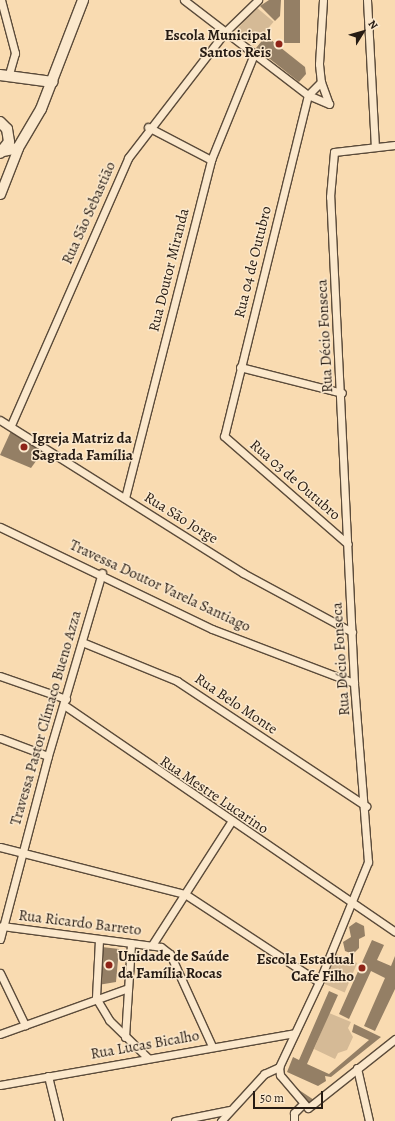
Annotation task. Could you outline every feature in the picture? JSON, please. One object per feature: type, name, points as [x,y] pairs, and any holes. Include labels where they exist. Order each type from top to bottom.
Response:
[{"type":"main road","points":[[1,152],[18,148],[53,82],[82,0]]},
{"type":"main road","points":[[5,75],[53,82]]},
{"type":"main road","points":[[0,122],[9,134],[9,142],[1,152]]},
{"type":"street","points":[[1,0],[15,53],[5,75]]},
{"type":"street","points":[[184,0],[308,95],[329,104],[321,82],[319,23],[324,0]]},
{"type":"street","name":"Rua São Sebastião","points":[[11,425],[128,158],[148,127],[225,32],[258,0]]},
{"type":"street","points":[[367,0],[375,147],[395,145]]},
{"type":"street","name":"Rua Doutor Miranda","points":[[125,498],[210,160],[254,54]]},
{"type":"street","points":[[308,95],[321,82]]},
{"type":"street","name":"Rua 04 de Outubro","points":[[224,436],[308,95]]},
{"type":"street","points":[[148,127],[210,160]]},
{"type":"street","name":"Rua Décio Fonseca","points":[[278,1067],[319,982],[368,862],[366,806],[354,683],[342,393],[330,197],[334,152],[375,147]]},
{"type":"street","points":[[0,194],[18,148]]},
{"type":"street","points":[[240,367],[342,393]]},
{"type":"street","name":"Rua São Jorge","points":[[0,420],[11,425],[243,573],[352,632]]},
{"type":"street","name":"Rua 03 de Outubro","points":[[224,436],[348,544]]},
{"type":"street","name":"Travessa Doutor Varela Santiago","points":[[0,527],[102,574],[212,629],[354,683]]},
{"type":"street","name":"Travessa Pastor Clímaco Bueno Azza","points":[[0,939],[2,926],[48,756],[102,574]]},
{"type":"street","name":"Rua Belo Monte","points":[[82,642],[177,681],[366,806]]},
{"type":"street","name":"Rua Mestre Lucarino","points":[[0,676],[65,702],[231,822],[395,932]]},
{"type":"street","points":[[0,738],[48,756]]},
{"type":"street","points":[[212,1046],[170,954],[154,945],[184,893],[231,822]]},
{"type":"street","points":[[0,847],[184,893],[319,982]]},
{"type":"street","name":"Rua Ricardo Barreto","points":[[2,926],[99,940],[154,945]]},
{"type":"street","points":[[99,940],[96,998],[109,1020],[148,1058]]},
{"type":"street","points":[[125,1037],[126,989],[131,943]]},
{"type":"street","points":[[0,973],[25,1025]]},
{"type":"street","points":[[0,1034],[96,998],[126,989]]},
{"type":"street","name":"Rua Lucas Bicalho","points":[[0,1085],[212,1046],[294,1033]]},
{"type":"street","points":[[294,1121],[294,1113],[358,1068],[395,1039]]},
{"type":"street","points":[[221,1121],[264,1074],[278,1067],[280,1075],[306,1106]]},
{"type":"street","points":[[358,1068],[369,1121]]},
{"type":"street","points":[[48,1076],[59,1121]]},
{"type":"street","points":[[175,1121],[230,1110]]},
{"type":"shaded area","points":[[256,7],[274,22],[254,46],[236,31]]},
{"type":"shaded area","points":[[336,954],[357,963],[345,992],[323,983]]},
{"type":"shaded area","points":[[329,1013],[351,1022],[348,1028],[353,1037],[347,1050],[338,1053],[335,1059],[314,1049]]},
{"type":"building","points":[[269,0],[281,0],[280,16],[275,21],[260,6]]},
{"type":"building","points":[[284,0],[300,0],[300,43],[284,43]]},
{"type":"building","points":[[266,36],[305,67],[306,74],[299,82],[256,48]]},
{"type":"building","name":"Igreja Matriz da Sagrada Família","points":[[11,431],[44,450],[31,468],[0,455]]},
{"type":"building","points":[[356,922],[364,926],[365,936],[359,939],[359,948],[353,954],[345,951],[343,942],[351,937],[349,927]]},
{"type":"building","points":[[372,940],[384,945],[377,960],[391,966],[395,956],[395,989],[375,1031],[364,1026],[385,978],[371,971],[349,1019],[339,1014]]},
{"type":"building","name":"Unidade de Saúde da Família Rocas","points":[[102,947],[119,949],[116,982],[98,985]]},
{"type":"building","points":[[329,991],[338,995],[307,1064],[329,1074],[369,1040],[352,1032],[354,1024],[381,1037],[331,1077],[325,1076],[326,1081],[318,1086],[287,1072],[293,1057],[299,1060]]},
{"type":"building","points":[[293,1086],[314,1100],[309,1104],[295,1095]]},
{"type":"place","name":"Escola Municipal Santos Reis","points":[[279,44]]},
{"type":"place","name":"Igreja Matriz da Sagrada Família","points":[[24,447]]},
{"type":"place","name":"Unidade de Saúde da Família Rocas","points":[[109,965]]},
{"type":"place","name":"Escola Estadual Cafe Filho","points":[[362,968]]}]
